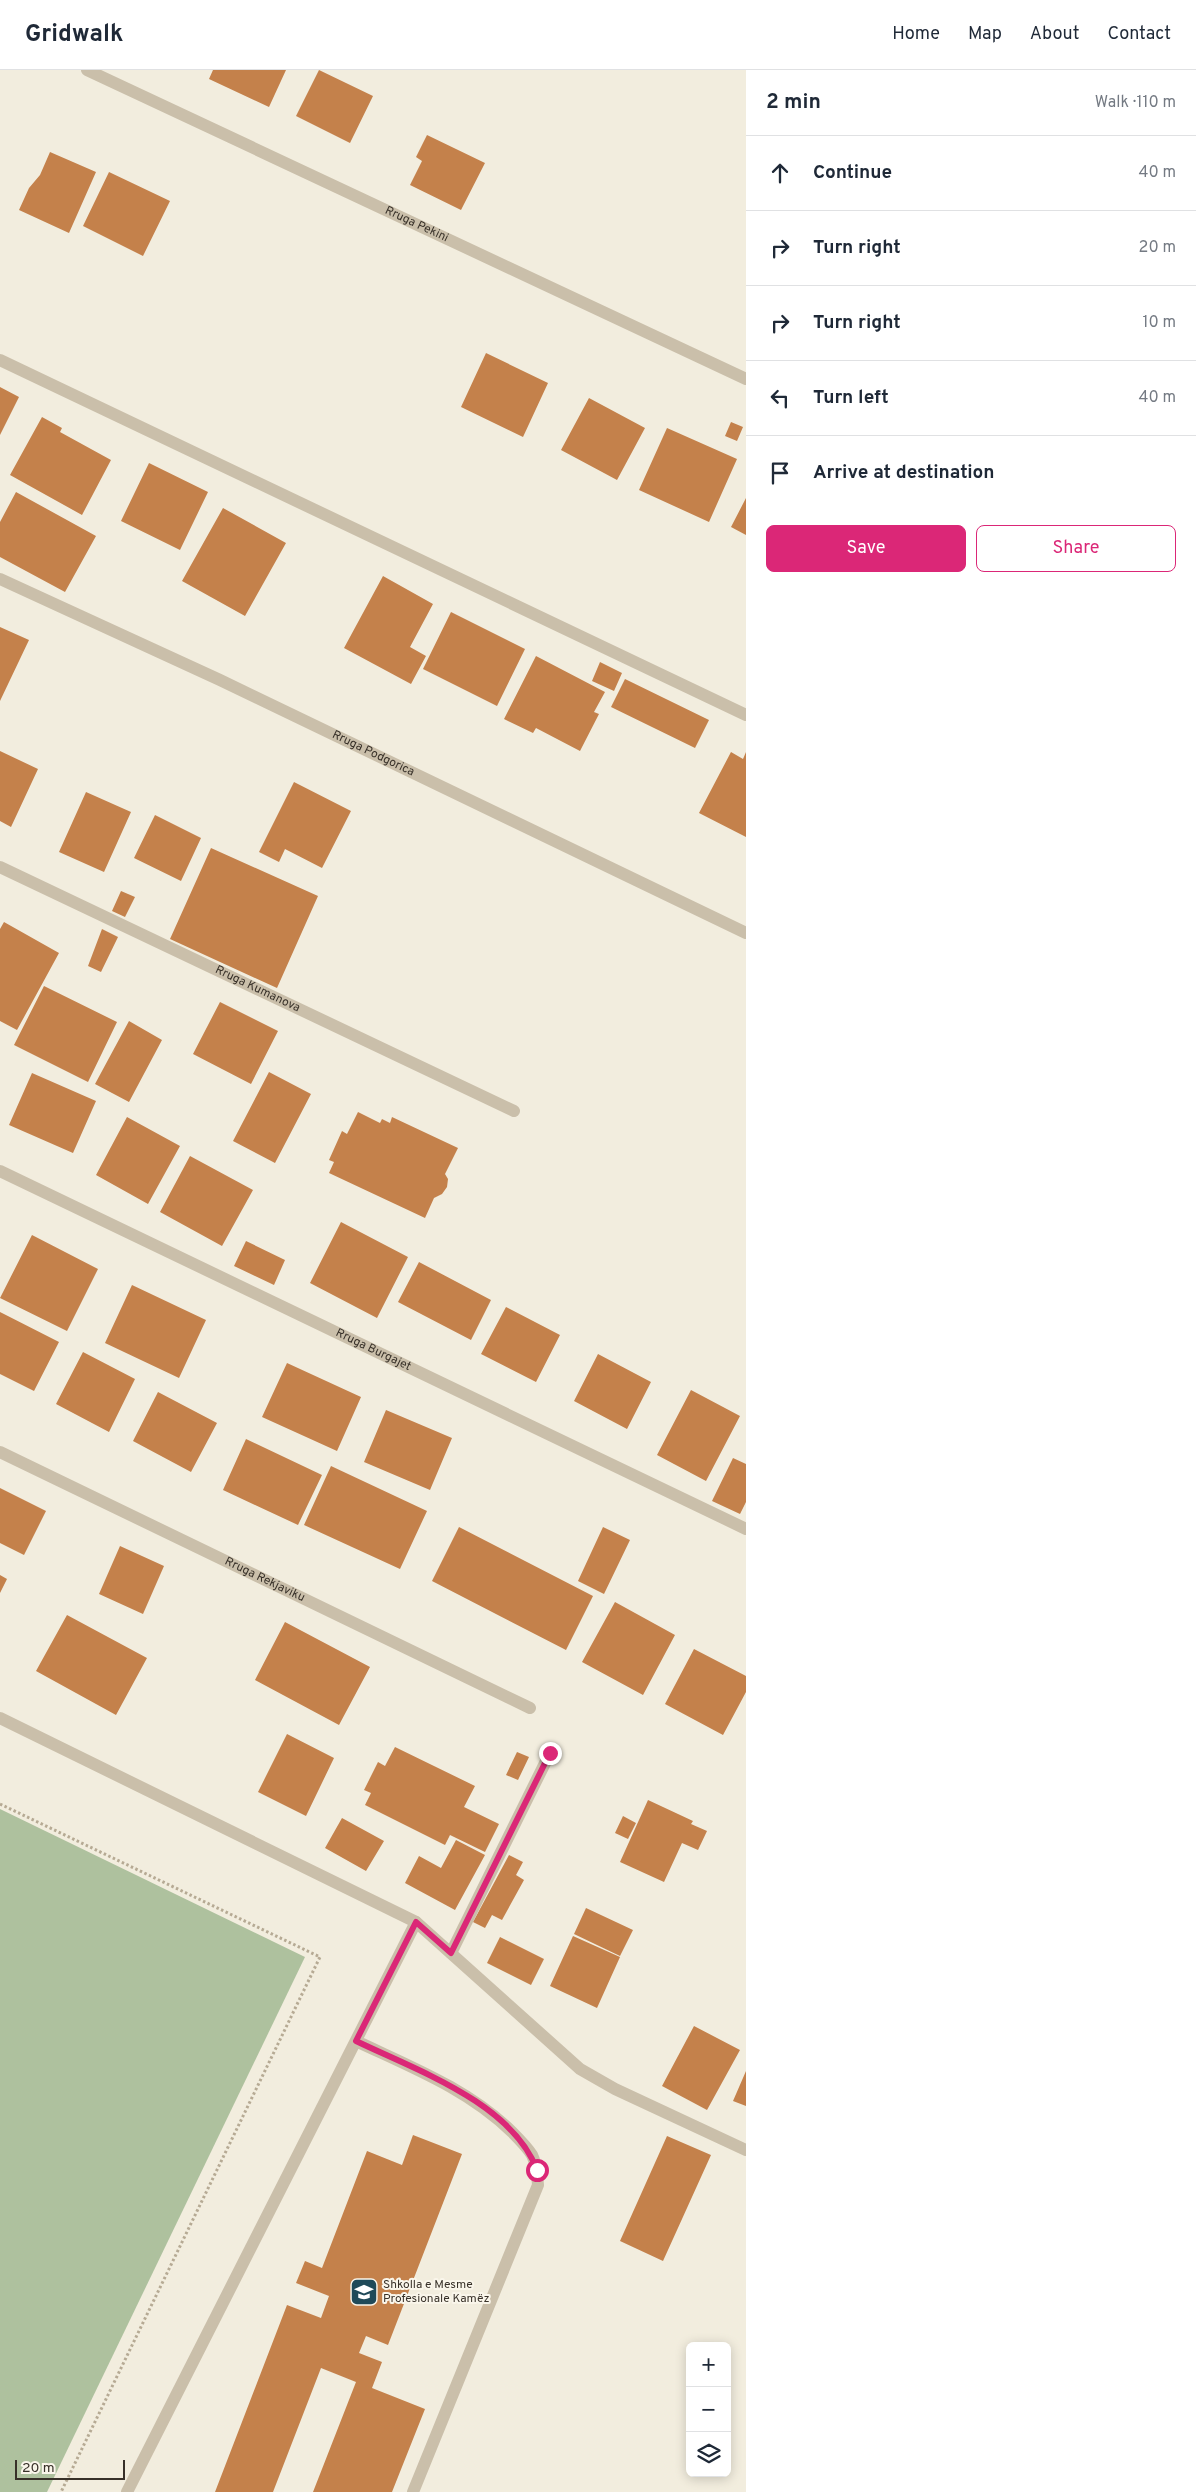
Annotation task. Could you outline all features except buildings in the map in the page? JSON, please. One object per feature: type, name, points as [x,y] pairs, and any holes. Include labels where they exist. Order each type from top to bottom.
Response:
[{"type":"street","name":"Rruga Pekini","points":[[87,70],[746,379]]},
{"type":"street","points":[[0,360],[746,715]]},
{"type":"street","name":"Rruga Podgorica","points":[[0,579],[220,680],[746,933]]},
{"type":"street","name":"Rruga Kumanova","points":[[0,867],[514,1111]]},
{"type":"street","name":"Rruga Burgajet","points":[[0,1171],[746,1529]]},
{"type":"street","name":"Rruga Rekjaviku","points":[[0,1452],[530,1708]]},
{"type":"street","points":[[0,1718],[416,1922],[580,2069],[615,2089],[746,2150]]},
{"type":"street","points":[[451,1953],[550,1753]]},
{"type":"street","points":[[127,2492],[416,1922]]},
{"type":"street","points":[[356,2041],[452,2087],[476,2102],[519,2139],[531,2154],[537,2170],[538,2185],[413,2492]]},
{"type":"path","points":[[0,1804],[320,1957],[61,2492]]},
{"type":"green space","points":[[0,1809],[305,1957],[47,2492],[0,2492]]},
{"type":"place","name":"Shkolla e Mesme Profesionale Kamëz","points":[[364,2292]]},
{"type":"route","points":[[537,2170],[531,2154],[519,2139],[476,2102],[452,2087],[356,2041],[416,1922],[451,1953],[550,1753]]}]
